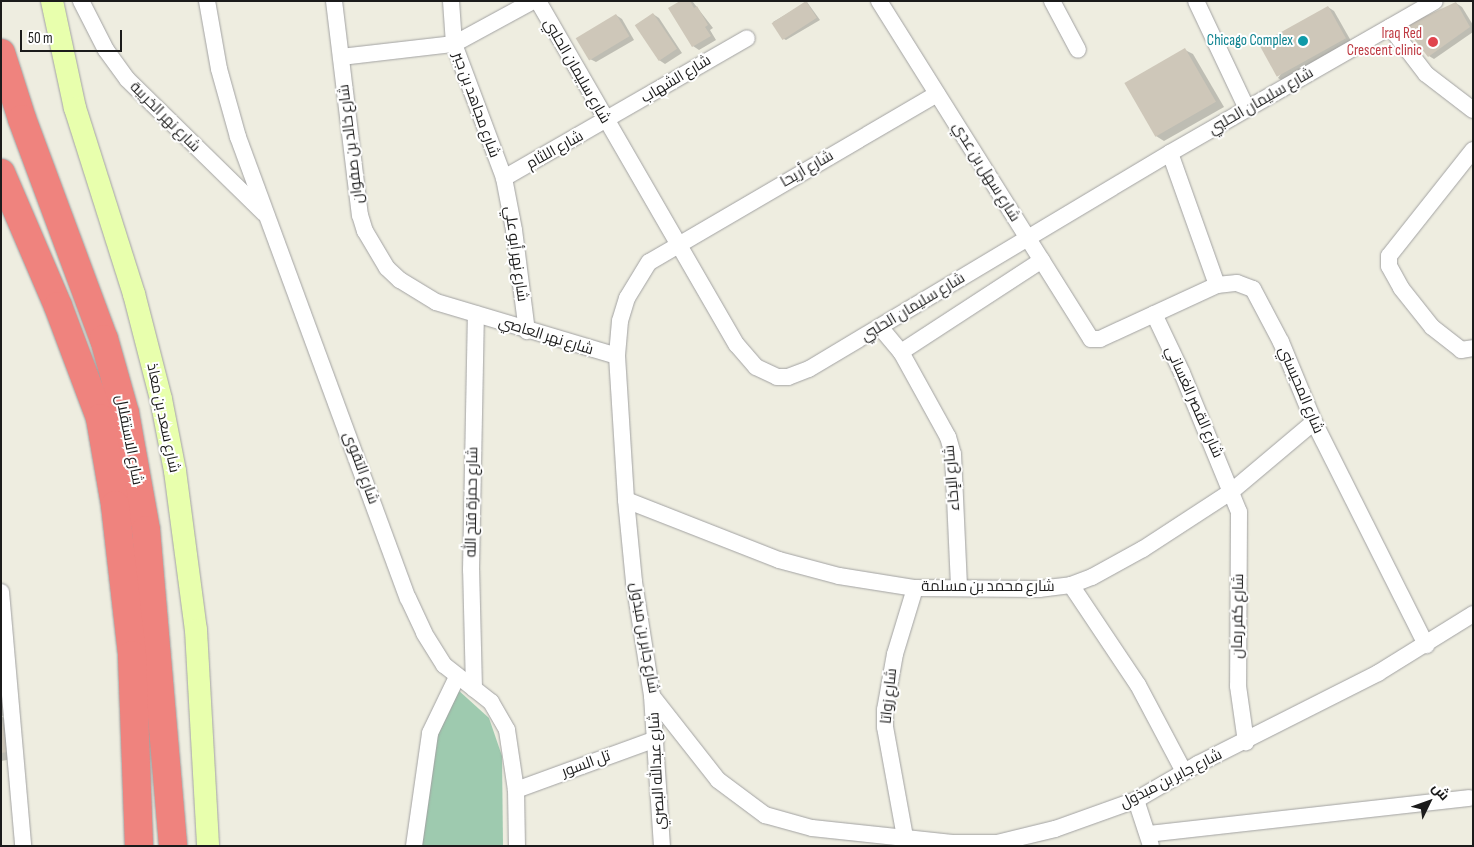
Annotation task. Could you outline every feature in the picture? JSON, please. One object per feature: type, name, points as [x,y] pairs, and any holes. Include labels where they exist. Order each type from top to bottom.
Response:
[{"type":"highway","name":"شارع الاستقلال","points":[[1,53],[22,119],[104,339],[125,413],[146,530],[173,846]]},
{"type":"highway","name":"شارع الاستقلال","points":[[1,173],[58,306],[100,418],[114,505],[132,655],[139,846]]},
{"type":"street","name":"شارع سعد بن معاذ","points":[[52,1],[75,108],[134,294],[161,399],[173,462],[196,630],[208,846]]},
{"type":"street","name":"شارع نهر الخريبة","points":[[81,1],[106,50],[127,79],[268,217]]},
{"type":"street","name":"شارع التقوى","points":[[207,1],[219,69],[238,137],[408,598],[434,650],[457,677],[491,702],[507,730],[516,790],[517,846]]},
{"type":"street","name":"شارع خالد بن صفوان","points":[[334,1],[354,185],[368,238],[387,268],[400,280],[436,302],[476,314]]},
{"type":"street","name":"شارع مجاهد بن جبر","points":[[451,1],[454,44],[504,178]]},
{"type":"street","points":[[341,58],[454,44],[533,1]]},
{"type":"street","name":"شارع سليمان الحلبي","points":[[538,1],[737,345],[746,358],[766,374],[777,377],[799,374],[1170,153],[1435,1]]},
{"type":"street","name":"شارع سهل بن عدي","points":[[879,1],[1088,336],[1095,340]]},
{"type":"street","points":[[1052,1],[1078,50]]},
{"type":"street","points":[[1196,1],[1247,109]]},
{"type":"street","points":[[1390,27],[1426,74],[1473,110]]},
{"type":"street","name":"شارع الشهاب","points":[[606,121],[747,38]]},
{"type":"street","name":"شارع أريحا","points":[[677,244],[937,94]]},
{"type":"street","name":"شارع اللثام","points":[[504,178],[606,121]]},
{"type":"street","points":[[1473,150],[1389,256],[1389,266],[1401,288],[1432,327],[1461,350],[1473,348]]},
{"type":"street","points":[[1170,153],[1217,285]]},
{"type":"street","name":"شارع نهر أبو علي","points":[[504,178],[514,230],[527,331]]},
{"type":"street","name":"شارع جابر بن مبذول","points":[[677,244],[649,262],[638,276],[620,321],[617,356],[626,500],[635,590],[652,696],[718,780],[765,815],[812,828],[870,836],[905,837],[960,844],[997,843],[1055,829],[1136,800],[1184,772],[1246,742],[1426,645],[1473,614]]},
{"type":"street","points":[[901,352],[1042,260]]},
{"type":"street","name":"شارع المحيسني","points":[[1095,340],[1217,285],[1237,283],[1253,289],[1281,342],[1314,422],[1426,645]]},
{"type":"street","name":"شارع نهر العاصي","points":[[476,314],[527,331],[617,356]]},
{"type":"street","name":"شارع حمزة فتح الله","points":[[474,689],[471,570],[476,314]]},
{"type":"street","name":"شارع القصر الغساني","points":[[1154,314],[1232,491]]},
{"type":"street","name":"شارع الإخاء","points":[[880,327],[901,352],[936,411],[953,454],[959,588]]},
{"type":"street","name":"شارع محمد بن مسلمة","points":[[626,500],[779,560],[839,576],[915,588],[1039,589],[1072,585],[1092,577],[1144,549],[1232,491],[1314,422]]},
{"type":"street","name":"شارع كفر رمان","points":[[1232,491],[1240,524],[1238,678],[1246,742]]},
{"type":"street","points":[[1072,585],[1138,685],[1184,772]]},
{"type":"street","name":"شارع زواتا","points":[[905,837],[885,727],[885,710],[894,654],[915,588]]},
{"type":"street","points":[[2,592],[23,846]]},
{"type":"street","points":[[414,846],[430,733],[457,677]]},
{"type":"street","name":"شارع عبدالله البصري","points":[[652,696],[662,846]]},
{"type":"street","name":"تل السور","points":[[516,790],[656,738]]},
{"type":"street","points":[[1136,800],[1150,840],[1469,798]]},
{"type":"green space","points":[[457,689],[489,718],[502,756],[503,846],[411,846],[423,746]]},
{"type":"building","points":[[680,1],[690,1],[694,8],[697,6],[708,25],[705,27],[711,36],[692,47],[668,8]]},
{"type":"building","points":[[806,1],[817,18],[783,40],[772,23]]},
{"type":"building","name":"Iraq Red Crescent clinic","points":[[1456,2],[1470,27],[1428,57],[1404,26]]},
{"type":"building","name":"Chicago Complex","points":[[1328,6],[1346,38],[1277,77],[1259,44]]},
{"type":"building","points":[[653,13],[677,49],[659,61],[635,25]]},
{"type":"building","points":[[616,14],[629,36],[589,60],[576,38]]},
{"type":"building","points":[[1185,48],[1216,102],[1155,137],[1124,83]]},
{"type":"building","points":[[1,714],[7,752],[1,753]]},
{"type":"place","name":"Chicago Complex","points":[[1303,41]]},
{"type":"place","name":"Iraq Red Crescent clinic","points":[[1433,42]]}]
